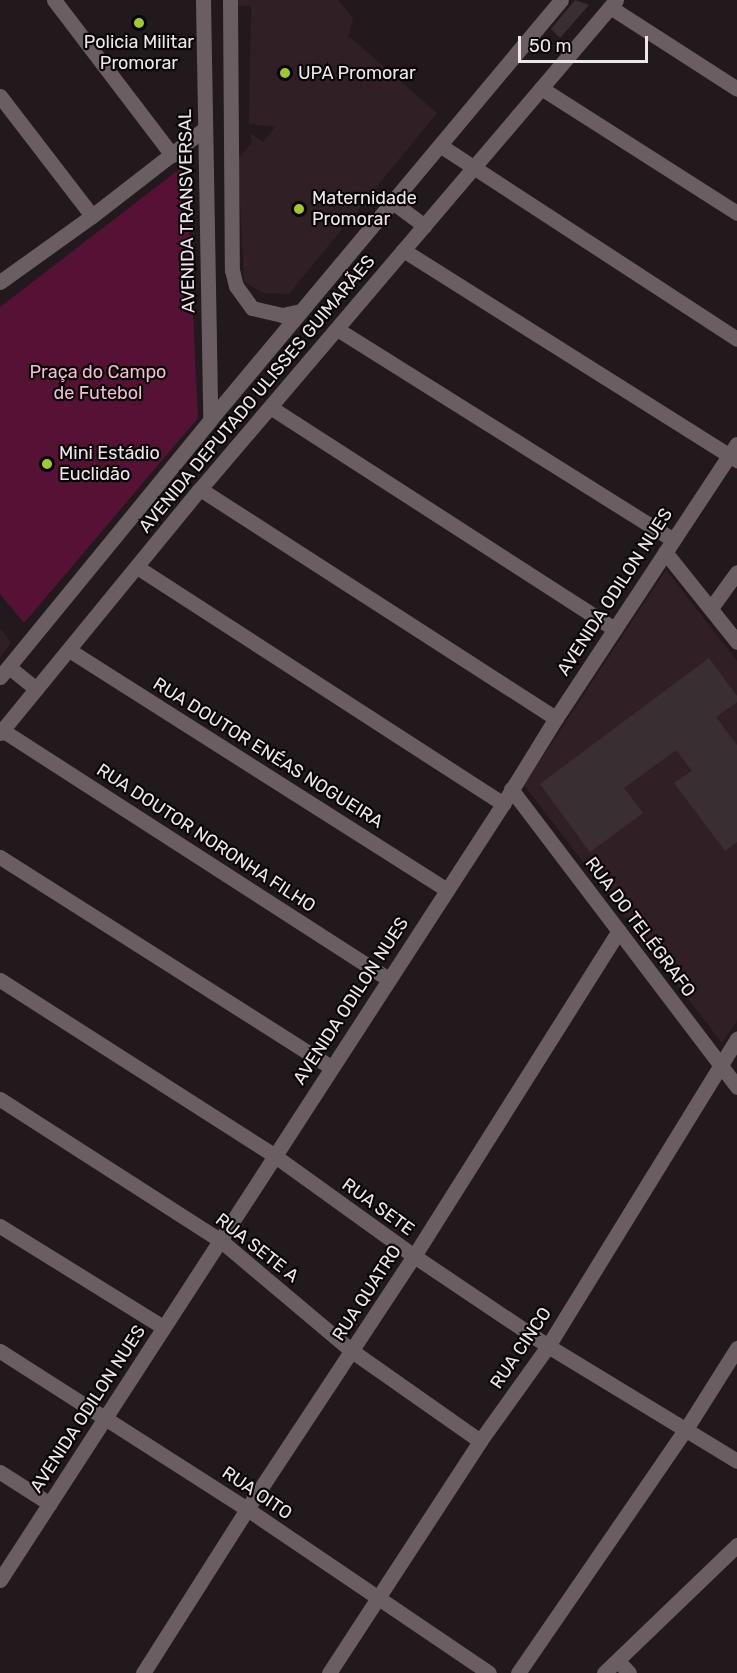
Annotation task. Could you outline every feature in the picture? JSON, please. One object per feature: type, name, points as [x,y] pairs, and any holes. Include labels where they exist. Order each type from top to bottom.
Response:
[{"type":"street","points":[[54,0],[172,155]]},
{"type":"street","name":"AVENIDA TRANSVERSAL","points":[[203,0],[210,420]]},
{"type":"street","points":[[230,0],[232,270],[236,286],[252,308],[282,315],[301,311]]},
{"type":"street","name":"AVENIDA DEPUTADO ULISSES GUIMARÃES","points":[[4,672],[210,420],[394,203],[561,0]]},
{"type":"street","points":[[613,3],[737,89]]},
{"type":"street","name":"AVENIDA DEPUTADO ULISSES GUIMARÃES","points":[[1,731],[200,489],[613,3]]},
{"type":"street","points":[[541,88],[737,213]]},
{"type":"street","points":[[0,96],[92,216]]},
{"type":"street","points":[[1,280],[92,216],[204,129]]},
{"type":"street","points":[[441,146],[737,339]]},
{"type":"street","points":[[394,203],[424,225]]},
{"type":"street","points":[[403,250],[735,453]]},
{"type":"street","points":[[337,329],[669,546],[737,642]]},
{"type":"street","points":[[270,406],[615,629]]},
{"type":"street","name":"AVENIDA ODILON NUES","points":[[0,1580],[503,804],[556,718],[669,546],[735,453]]},
{"type":"street","points":[[200,489],[556,718]]},
{"type":"street","points":[[137,567],[503,804]]},
{"type":"street","points":[[711,608],[737,572]]},
{"type":"street","name":"RUA DOUTOR ENÉAS NOGUEIRA","points":[[69,650],[446,889]]},
{"type":"street","points":[[4,672],[36,689]]},
{"type":"street","name":"RUA DOUTOR NORONHA FILHO","points":[[1,731],[388,979]]},
{"type":"street","name":"RUA DO TELÉGRAFO","points":[[511,789],[737,1087]]},
{"type":"street","points":[[0,857],[331,1067]]},
{"type":"street","name":"RUA QUATRO","points":[[143,1673],[247,1509],[414,1256],[619,932]]},
{"type":"street","name":"RUA SETE","points":[[0,980],[275,1156],[414,1256],[548,1346],[737,1461]]},
{"type":"street","name":"RUA CINCO","points":[[329,1673],[480,1441],[548,1346],[737,1039]]},
{"type":"street","name":"RUA SETE A","points":[[0,1099],[220,1240],[352,1351],[480,1441]]},
{"type":"street","points":[[0,1226],[163,1327]]},
{"type":"street","points":[[519,1673],[686,1429],[737,1348]]},
{"type":"street","name":"RUA OITO","points":[[0,1351],[247,1509],[377,1600],[489,1673]]},
{"type":"street","points":[[0,1472],[50,1504]]},
{"type":"street","points":[[604,1673],[737,1545]]},
{"type":"street","points":[[618,1661],[629,1673]]},
{"type":"shaded area","name":"Maternidade Promorar","points":[[237,0],[338,0],[353,18],[348,39],[350,37],[437,113],[289,294],[263,293],[244,282],[238,159],[252,142],[250,133],[263,142],[275,127],[249,124],[251,6],[237,6]]},
{"type":"shaded area","points":[[666,570],[737,661],[737,1021],[722,1043],[524,785]]},
{"type":"shaded area","points":[[0,628],[11,643],[0,657]]},
{"type":"green space","name":"Praça do Campo de Futebol","points":[[186,164],[198,418],[24,623],[0,594],[0,307]]},
{"type":"building","points":[[575,0],[589,5],[560,38],[551,29]]},
{"type":"building","points":[[709,658],[737,696],[737,702],[716,717],[737,745],[737,842],[725,851],[674,783],[692,771],[676,750],[624,788],[643,813],[590,852],[540,784]]},
{"type":"place","name":"Policia Militar Promorar","points":[[139,23]]},
{"type":"place","name":"UPA Promorar","points":[[285,73]]},
{"type":"place","name":"Maternidade Promorar","points":[[299,209]]},
{"type":"place","name":"Mini Estádio Euclidão","points":[[47,464]]}]
